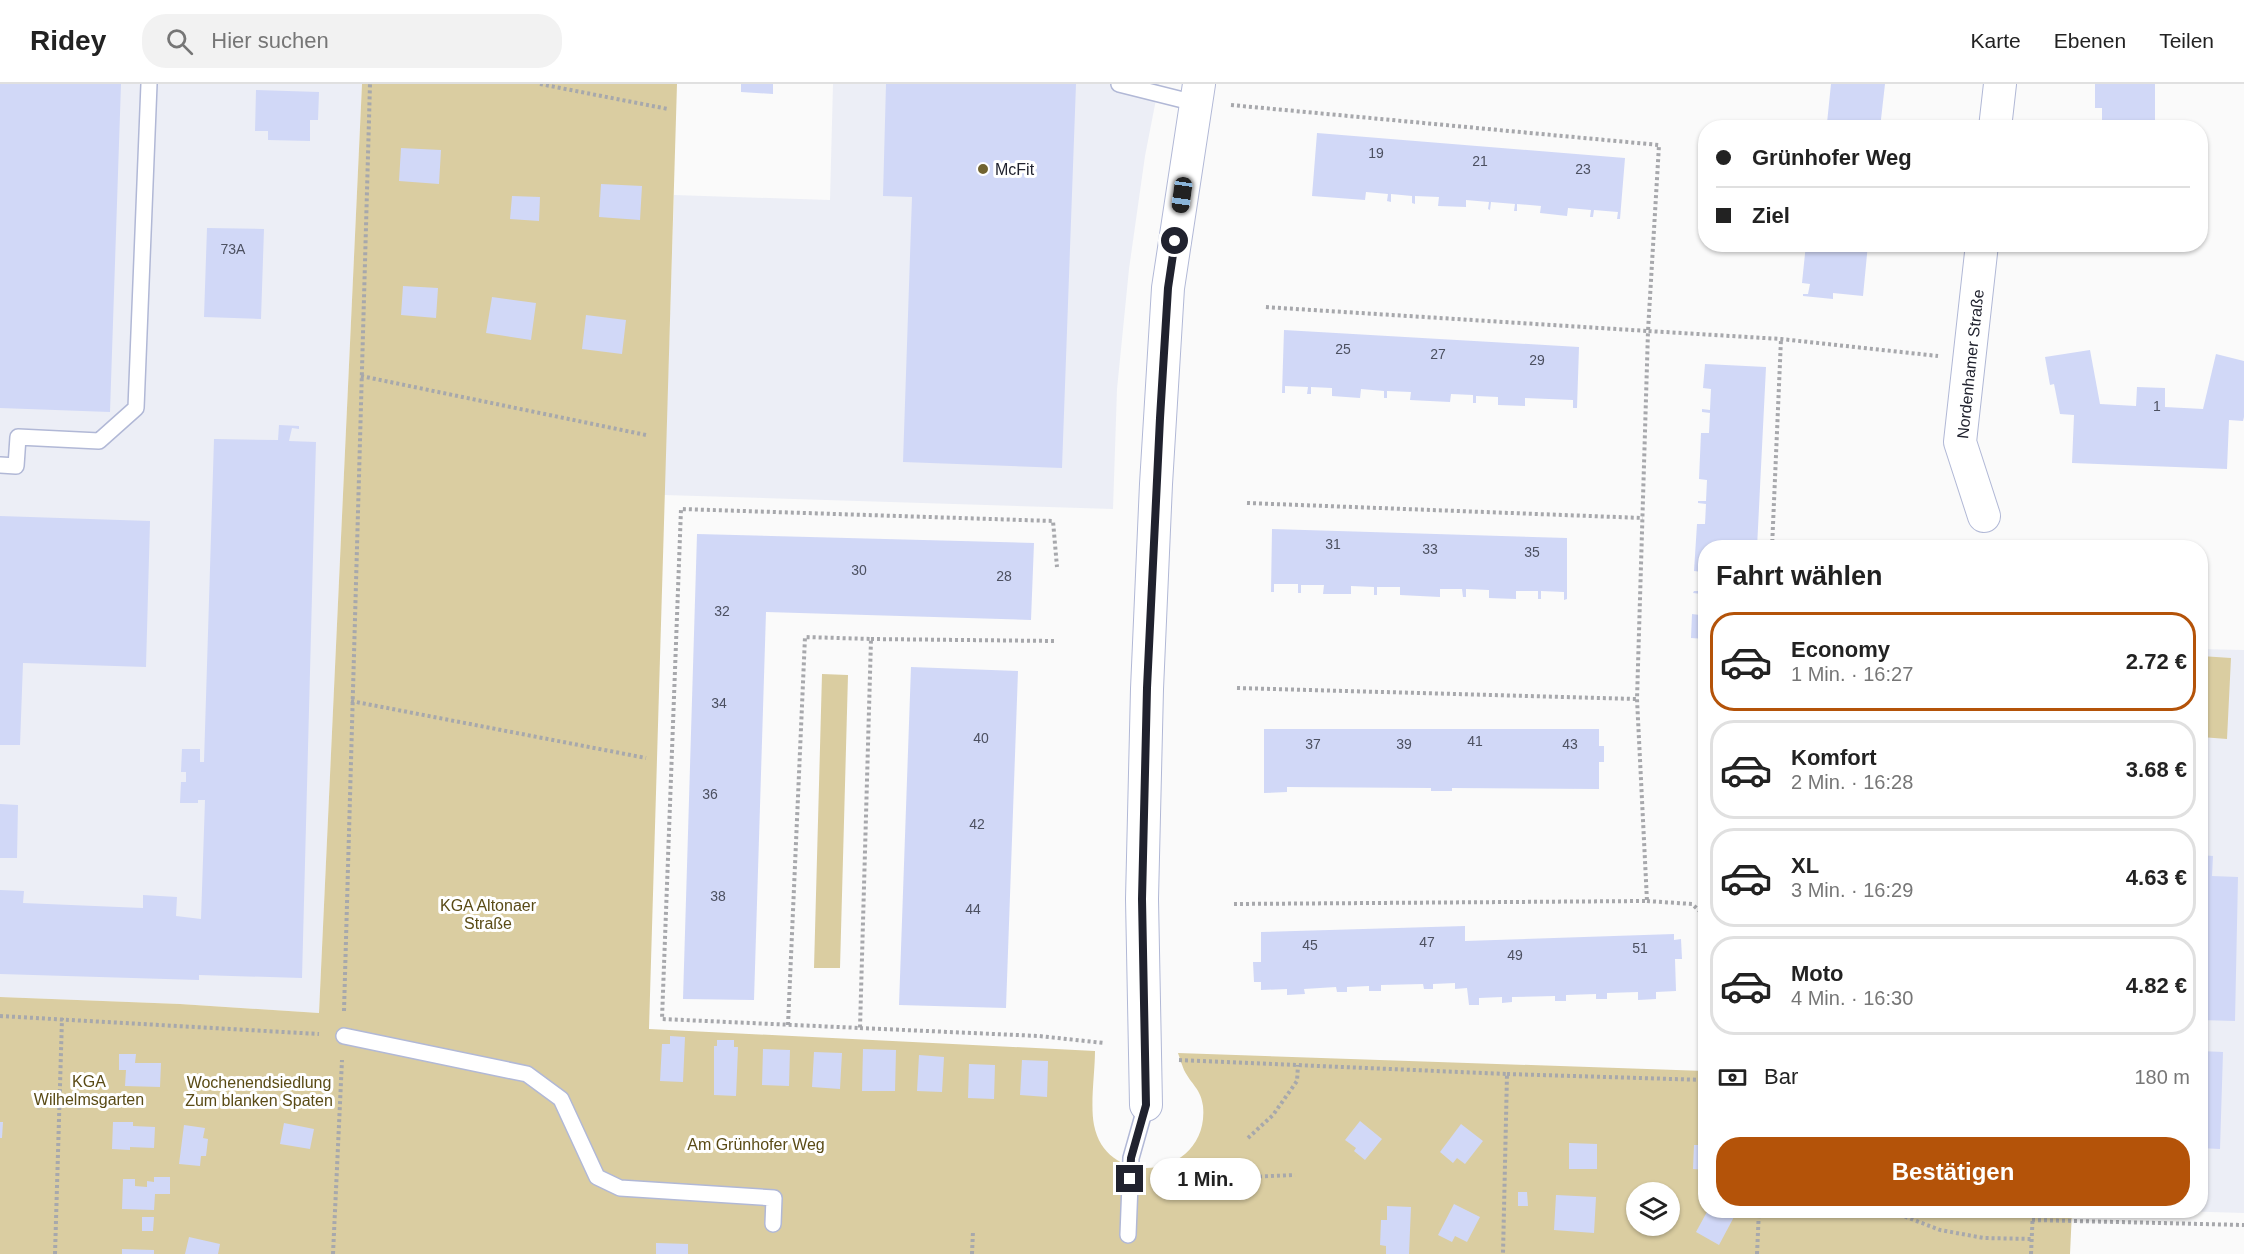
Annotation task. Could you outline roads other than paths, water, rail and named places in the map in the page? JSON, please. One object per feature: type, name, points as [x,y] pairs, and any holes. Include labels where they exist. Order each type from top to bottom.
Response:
[{"type":"street","points":[[1996,120],[2000,84]]},
{"type":"street","points":[[1146,1105],[1142,899],[1147,688],[1156,484],[1168,288],[1197,93]]},
{"type":"street","name":"Nordenhamer Straße","points":[[1981,252],[1960,442],[1984,516]]},
{"type":"lane","points":[[0,465],[16,466],[18,437],[99,441],[136,408],[149,84]]},
{"type":"lane","points":[[1119,84],[1197,93]]},
{"type":"lane","points":[[344,1036],[527,1074],[561,1099],[597,1178],[620,1188],[774,1198],[773,1224]]},
{"type":"lane","points":[[1128,1235],[1131,1158],[1146,1105]]},
{"type":"place","name":"McFit","points":[[983,169]]},
{"type":"park label","name":"KGA Altonaer Straße","points":[[488,914]]},
{"type":"park label","name":"KGA Wilhelmsgarten","points":[[89,1090]]},
{"type":"park label","name":"Wochenendsiedlung Zum blanken Spaten","points":[[259,1091]]},
{"type":"park label","name":"Am Grünhofer Weg","points":[[756,1144]]}]
